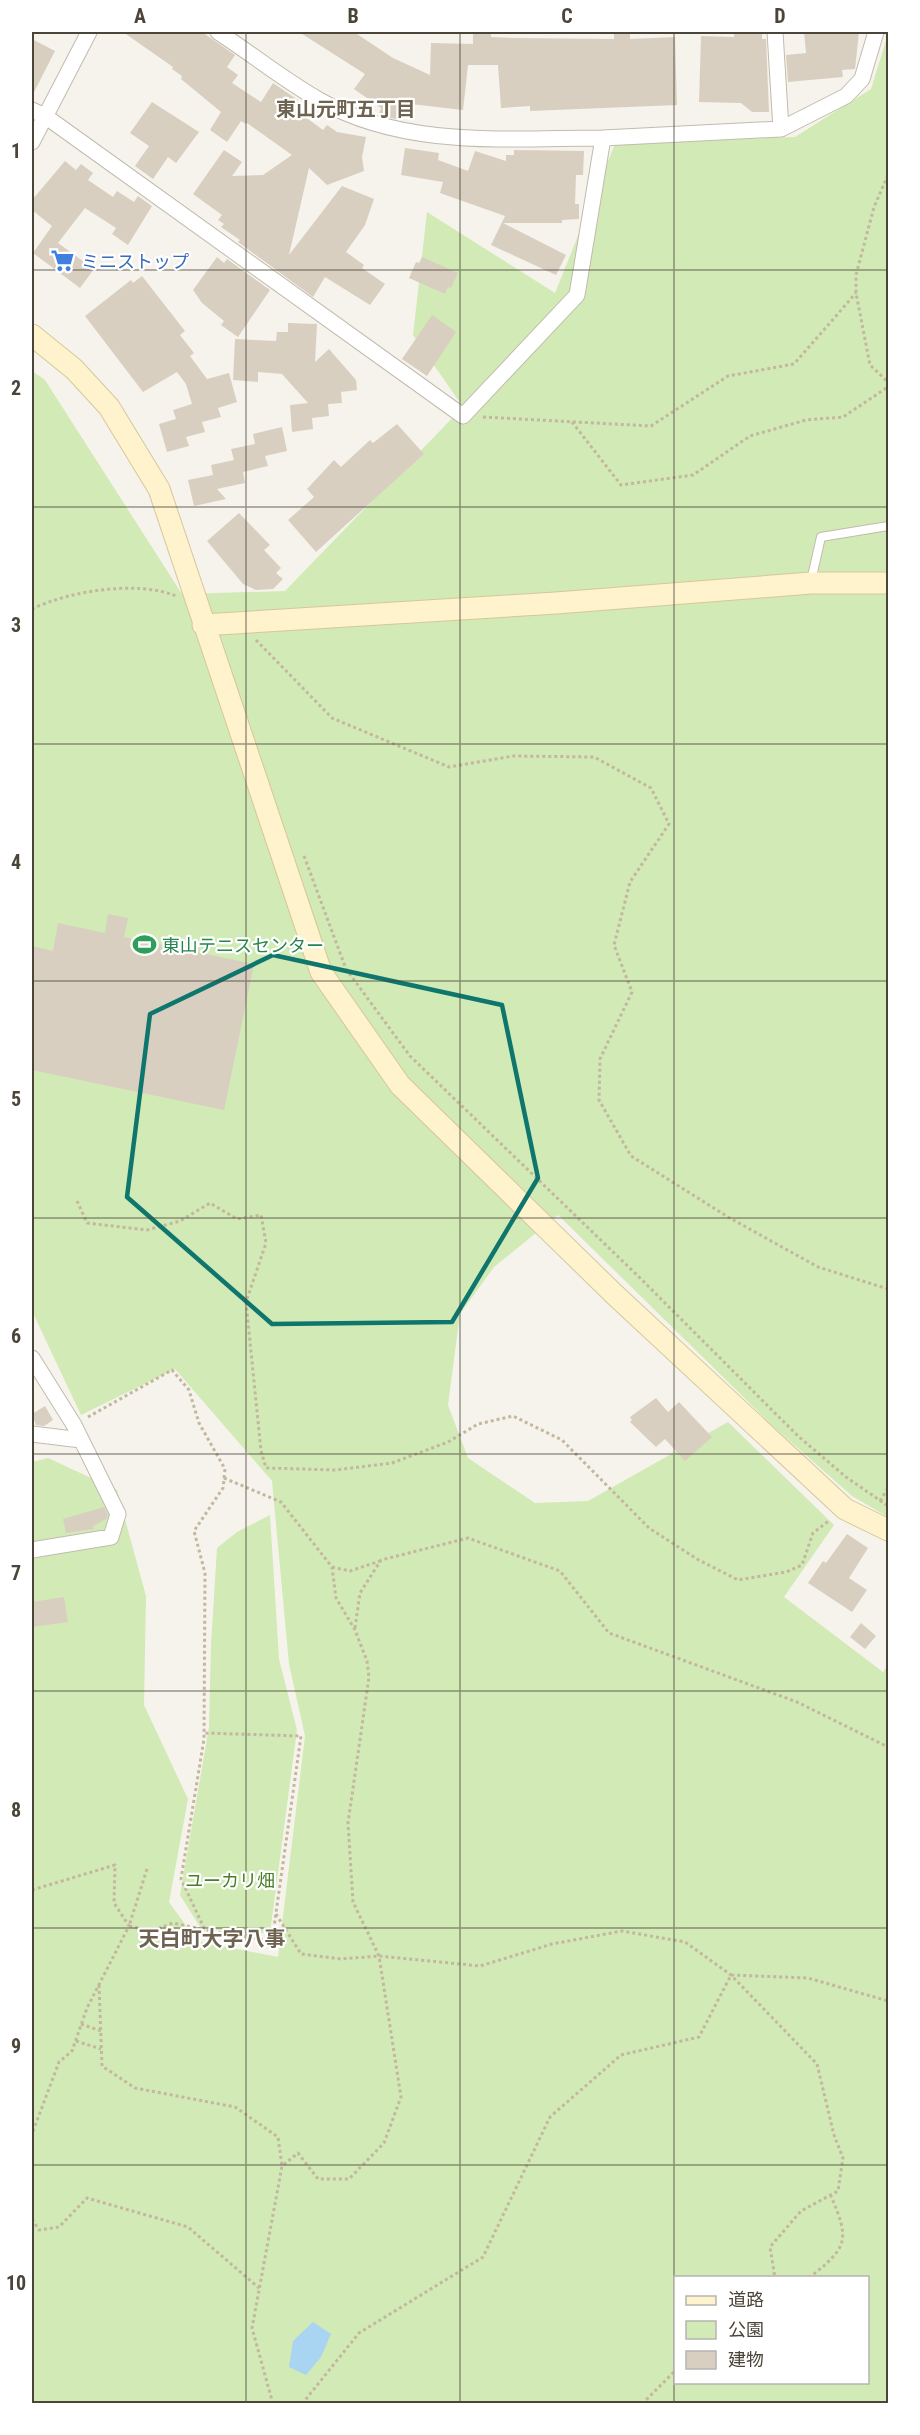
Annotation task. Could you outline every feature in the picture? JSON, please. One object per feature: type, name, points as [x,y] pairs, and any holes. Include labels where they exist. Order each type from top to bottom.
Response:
[{"type":"street","points":[[32,142],[38,113],[89,32]]},
{"type":"street","points":[[218,32],[321,101],[378,124],[444,138],[603,138],[781,129],[846,96],[862,79],[876,32]]},
{"type":"street","points":[[775,32],[781,129]]},
{"type":"street","points":[[38,113],[464,416],[577,295],[603,138]]},
{"type":"street","points":[[32,335],[74,369],[102,399],[135,446],[159,489],[321,972],[400,1085],[614,1294],[844,1509],[888,1530]]},
{"type":"street","points":[[203,625],[238,621],[556,603],[811,583],[888,583]]},
{"type":"street","points":[[32,1358],[74,1425],[118,1514],[111,1537],[32,1550]]},
{"type":"street","points":[[32,1434],[81,1440]]},
{"type":"lane","points":[[811,583],[821,537],[888,526]]},
{"type":"path","points":[[888,175],[874,207],[856,275],[856,293],[870,365],[888,382]]},
{"type":"path","points":[[464,416],[651,426],[729,376],[794,364],[856,293]]},
{"type":"path","points":[[572,422],[621,486],[693,474],[750,436],[806,420],[843,417],[888,387]]},
{"type":"path","points":[[32,609],[103,589],[165,592],[196,604]]},
{"type":"path","points":[[238,621],[332,718],[449,767],[513,756],[594,757],[651,788],[669,824],[630,882],[614,945],[632,992],[600,1059],[599,1100],[631,1156],[728,1217],[818,1267],[888,1289]]},
{"type":"path","points":[[303,851],[346,969],[410,1056],[638,1276],[798,1436],[846,1477],[888,1506]]},
{"type":"path","points":[[77,1201],[87,1223],[147,1230],[180,1221],[210,1203],[237,1219],[261,1215],[266,1243],[246,1302],[261,1451],[266,1468],[336,1470],[392,1463],[448,1442],[478,1424],[513,1416],[562,1440],[649,1528],[697,1559],[738,1580],[786,1572],[802,1565],[813,1533],[844,1509]]},
{"type":"path","points":[[74,1425],[172,1370],[189,1390],[198,1423],[225,1469],[223,1488],[194,1531],[205,1573],[204,1733],[181,1880],[204,1930]]},
{"type":"path","points":[[224,1478],[281,1502],[332,1567],[336,1598],[355,1630],[367,1660],[369,1677],[348,1823],[353,1902],[379,1956],[401,2097],[384,2143],[349,2179],[318,2179],[298,2153],[282,2166]]},
{"type":"path","points":[[874,1509],[888,1488]]},
{"type":"path","points":[[332,1567],[350,1571],[381,1560],[468,1538],[560,1571],[609,1633],[798,1702],[888,1747]]},
{"type":"path","points":[[355,1630],[360,1593],[381,1560]]},
{"type":"path","points":[[32,1890],[115,1865],[114,1902],[129,1926],[152,1931],[173,1923],[272,1941],[301,1736],[204,1733]]},
{"type":"path","points":[[32,2134],[59,2062],[72,2051],[99,1984],[129,1926],[147,1869]]},
{"type":"path","points":[[276,1914],[301,1954],[341,1959],[379,1956],[480,1966],[552,1944],[622,1931],[685,1942],[731,1975],[817,2064],[834,2135],[843,2158],[838,2191],[801,2211],[770,2247],[775,2276]]},
{"type":"path","points":[[731,1975],[808,1978],[888,2001]]},
{"type":"path","points":[[302,2403],[359,2333],[483,2257],[550,2117],[621,2055],[699,2037],[731,1975]]},
{"type":"path","points":[[99,1984],[102,2067],[135,2088],[235,2107],[278,2137],[282,2166],[252,2328],[273,2403]]},
{"type":"path","points":[[81,2024],[101,2031]]},
{"type":"path","points":[[76,2041],[101,2049]]},
{"type":"path","points":[[810,2276],[837,2255],[844,2229],[831,2196]]},
{"type":"path","points":[[32,2219],[39,2230],[59,2227],[87,2198],[188,2227],[259,2288]]},
{"type":"path","points":[[642,2403],[674,2371]]},
{"type":"highlighted area","points":[[273,955],[502,1005],[538,1178],[452,1322],[272,1324],[127,1197],[150,1014]]},
{"type":"green space","points":[[888,34],[888,1517],[852,1496],[774,1427],[558,1215],[494,1267],[460,1314],[448,1405],[468,1458],[535,1503],[588,1501],[728,1422],[834,1525],[784,1597],[883,1672],[888,1665],[888,2403],[32,2403],[32,1462],[48,1458],[117,1490],[146,1596],[144,1705],[188,1799],[169,1902],[197,1941],[278,1957],[305,1736],[289,1664],[272,1481],[175,1369],[81,1415],[32,1311],[32,371],[45,380],[182,594],[285,591],[463,407],[413,335],[427,212],[555,293],[615,144],[795,137],[871,89]]},
{"type":"green space","name":"ユーカリ畑","points":[[270,1515],[279,1659],[297,1730],[270,1933],[238,1933],[200,1927],[180,1895],[209,1727],[217,1548],[237,1532]]},
{"type":"water","points":[[313,2322],[331,2334],[321,2357],[306,2375],[289,2367],[293,2341]]},
{"type":"building","points":[[123,32],[202,32],[235,55],[227,67],[238,75],[232,83],[261,102],[273,83],[298,100],[293,108],[323,130],[327,125],[337,132],[366,137],[362,157],[364,171],[327,185],[309,168],[289,255],[342,186],[374,199],[365,225],[346,252],[364,265],[362,268],[385,284],[370,305],[325,277],[313,297],[221,227],[224,224],[218,220],[222,215],[193,194],[224,150],[242,162],[232,176],[263,175],[292,155],[241,121],[227,142],[210,130],[221,112],[181,79],[182,76],[172,69],[173,67]]},
{"type":"building","points":[[299,32],[354,32],[393,58],[430,75],[431,43],[473,44],[473,32],[491,32],[491,37],[513,38],[614,39],[614,32],[630,32],[630,39],[675,37],[677,105],[530,111],[530,106],[501,108],[498,65],[468,65],[463,110],[402,103],[397,119],[391,118],[379,114],[381,108],[354,89],[365,74]]},
{"type":"building","points":[[804,32],[859,32],[855,69],[842,70],[843,77],[788,82],[786,55],[806,53]]},
{"type":"building","points":[[734,33],[762,33],[762,39],[766,39],[769,112],[752,112],[741,103],[699,102],[701,36],[734,37]]},
{"type":"building","points":[[32,39],[55,51],[32,96]]},
{"type":"building","points":[[152,102],[199,132],[176,163],[168,157],[153,179],[135,166],[149,146],[130,133]]},
{"type":"building","points":[[405,148],[439,153],[438,160],[468,171],[475,151],[506,161],[506,155],[514,155],[514,150],[584,151],[583,175],[576,175],[575,204],[579,204],[579,219],[562,220],[562,223],[503,223],[566,255],[556,275],[491,245],[505,216],[440,193],[443,182],[401,175]]},
{"type":"building","points":[[65,161],[76,170],[81,164],[93,173],[88,180],[113,197],[117,191],[134,202],[138,196],[152,206],[128,245],[112,234],[116,228],[85,208],[58,243],[94,269],[80,288],[33,253],[52,226],[32,210],[32,200]]},
{"type":"building","points":[[217,257],[224,263],[227,259],[270,290],[238,337],[221,325],[224,321],[202,303],[193,290]]},
{"type":"building","points":[[422,257],[458,273],[451,288],[448,287],[445,294],[409,278],[416,262],[419,263]]},
{"type":"building","points":[[142,276],[185,331],[180,335],[194,353],[190,356],[207,379],[229,373],[237,402],[218,408],[221,417],[202,422],[205,432],[186,437],[189,446],[167,452],[159,424],[176,419],[173,410],[192,404],[186,384],[177,372],[143,392],[85,316],[131,280],[133,283]]},
{"type":"building","points":[[432,315],[456,332],[427,376],[402,359]]},
{"type":"building","points":[[288,323],[317,324],[315,362],[329,349],[356,380],[357,390],[341,392],[342,403],[328,404],[329,416],[312,418],[313,429],[292,432],[290,405],[308,403],[282,374],[258,372],[258,382],[233,380],[235,339],[276,341],[277,332],[288,332]]},
{"type":"building","points":[[397,424],[424,454],[316,552],[288,520],[314,497],[307,489],[334,460],[341,467],[370,440],[373,443]]},
{"type":"building","points":[[282,427],[287,451],[265,456],[268,466],[243,472],[245,483],[217,489],[226,499],[194,506],[188,480],[213,475],[211,465],[234,460],[231,449],[255,444],[253,434]]},
{"type":"building","points":[[239,513],[270,545],[264,550],[281,568],[276,573],[283,579],[273,589],[256,590],[243,584],[207,541]]},
{"type":"building","points":[[108,914],[128,918],[124,937],[254,964],[224,1110],[32,1070],[34,1042],[32,1041],[32,946],[53,951],[58,923],[105,933]]},
{"type":"building","points":[[656,1398],[668,1412],[679,1402],[712,1437],[685,1461],[665,1439],[656,1447],[630,1422],[632,1420],[630,1417]]},
{"type":"building","points":[[45,1406],[53,1420],[44,1426],[36,1425],[32,1414]]},
{"type":"building","points":[[104,1507],[108,1515],[106,1519],[93,1526],[94,1529],[66,1533],[63,1519]]},
{"type":"building","points":[[847,1534],[868,1548],[849,1578],[867,1590],[852,1612],[808,1583],[823,1561],[826,1563]]},
{"type":"building","points":[[64,1597],[68,1622],[32,1627],[32,1602]]},
{"type":"building","points":[[861,1623],[876,1636],[865,1649],[850,1637]]},
{"type":"place","name":"ミニストップ","points":[[63,261]]},
{"type":"place","name":"東山テニスセンター","points":[[144,945]]},
{"type":"district","name":"東山元町五丁目","points":[[346,109]]},
{"type":"district","name":"天白町大字八事","points":[[212,1939]]}]
